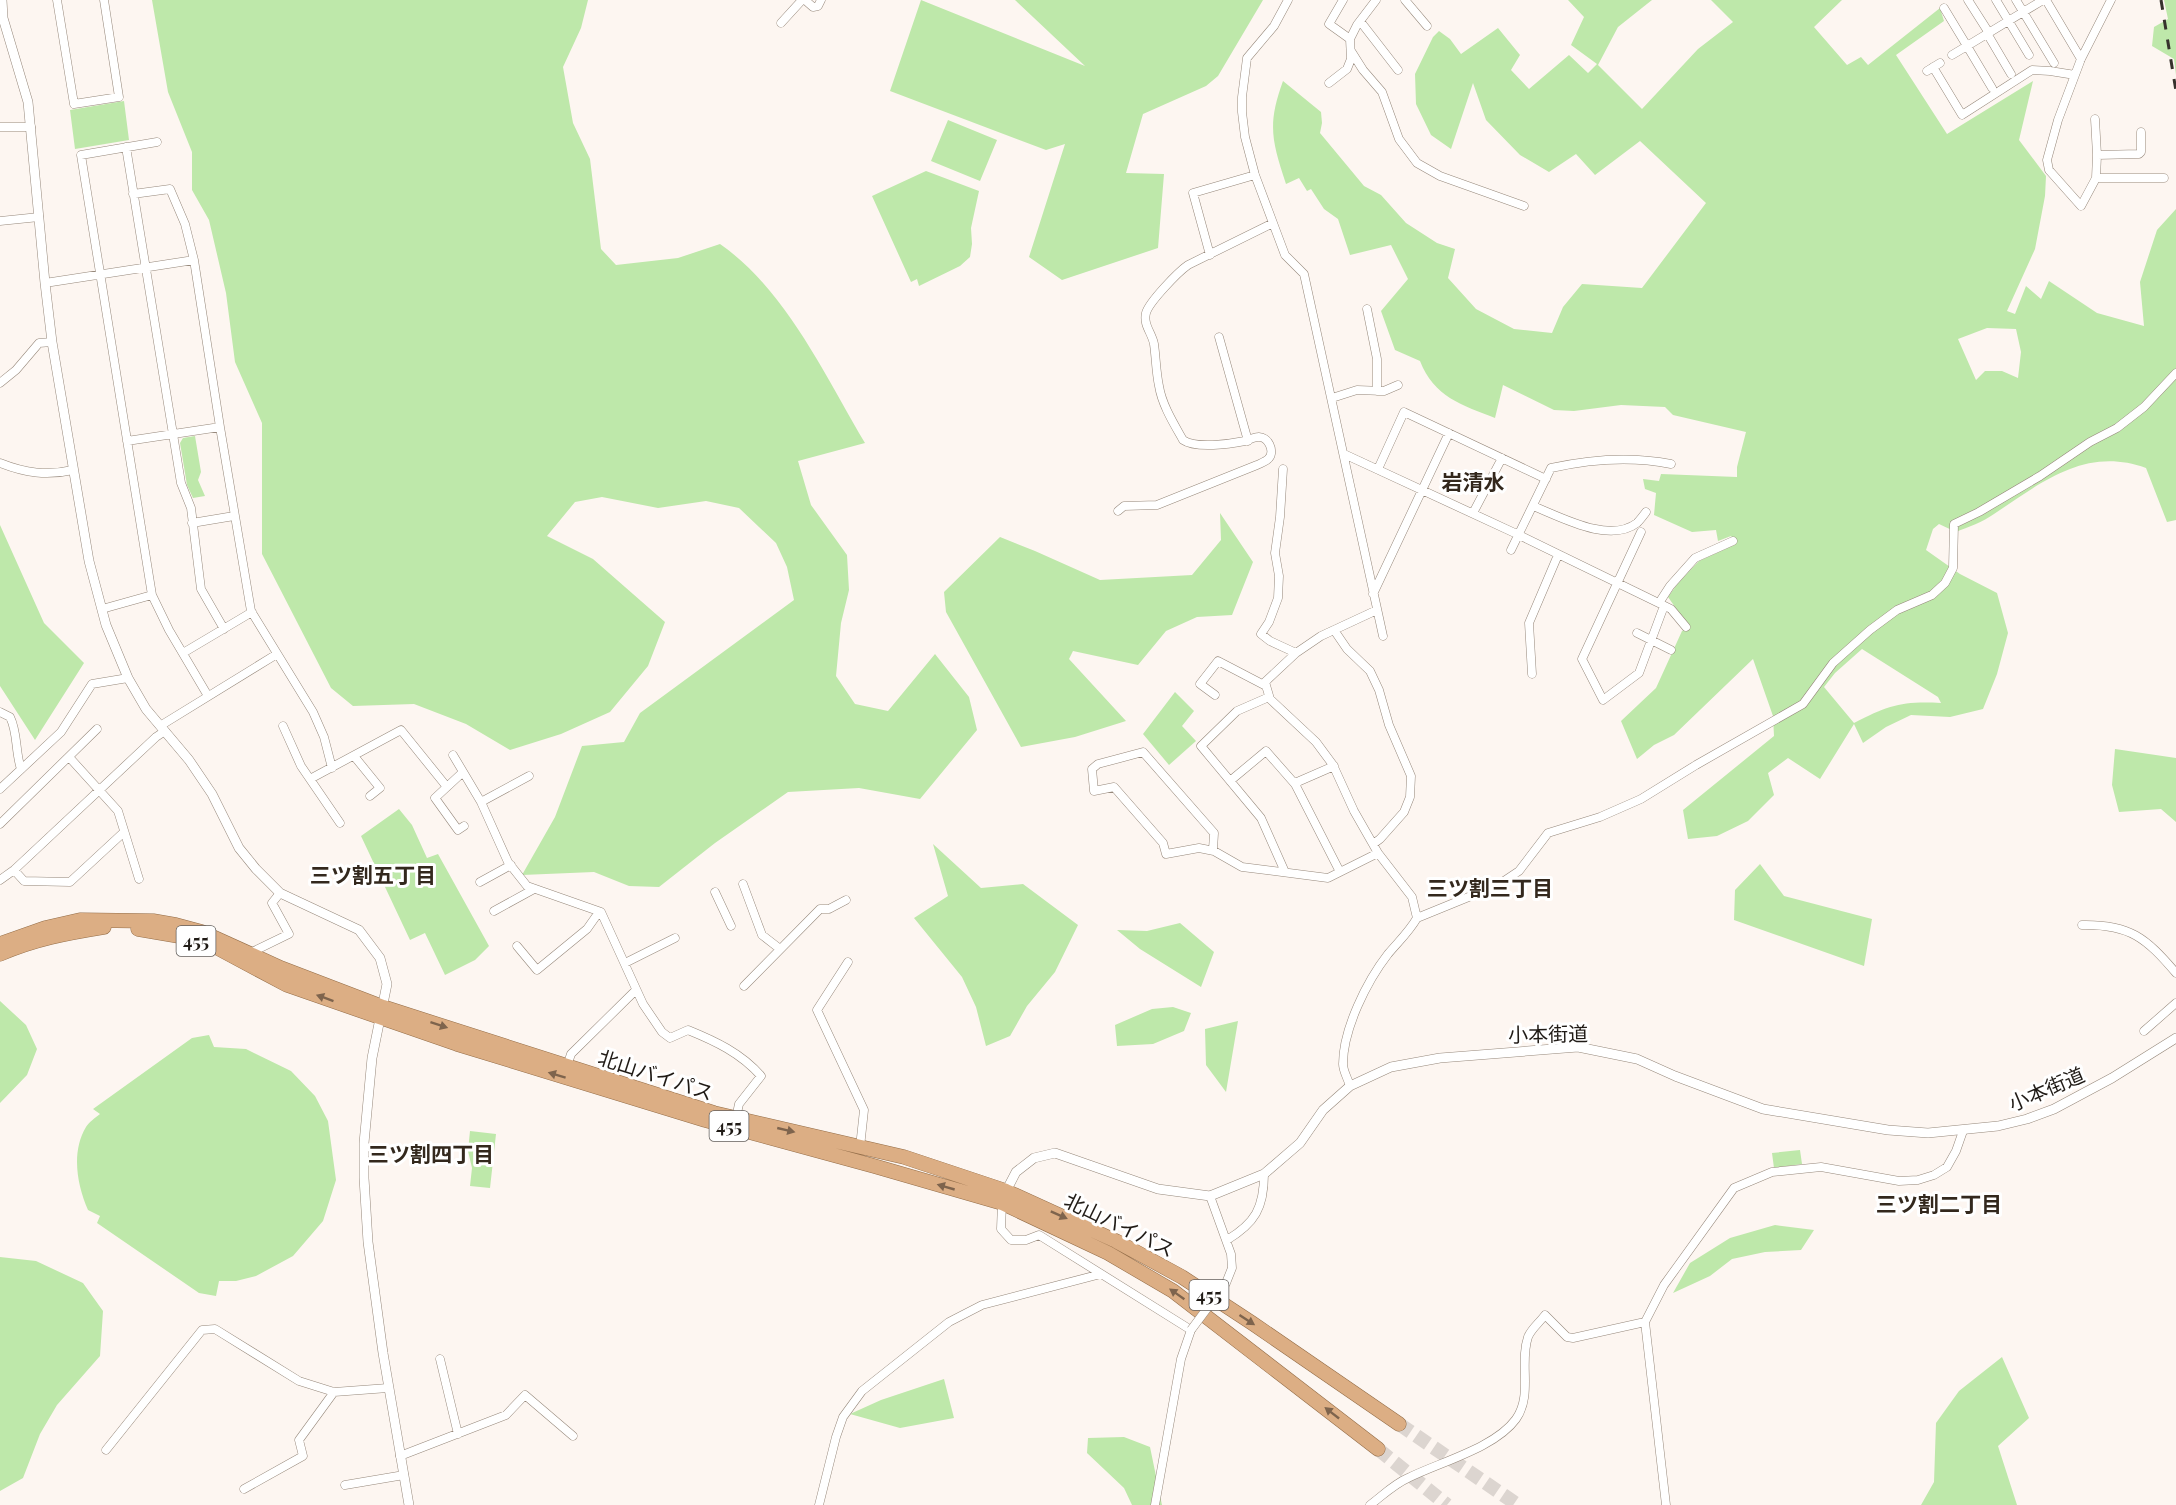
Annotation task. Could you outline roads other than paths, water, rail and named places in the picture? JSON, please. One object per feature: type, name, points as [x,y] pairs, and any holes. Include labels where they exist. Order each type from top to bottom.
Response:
[{"type":"highway","name":"北山バイパス","points":[[0,944],[45,928],[80,920],[153,921],[176,925],[202,932],[381,1013],[457,1044],[705,1120],[874,1166],[1004,1197],[1173,1291],[1378,1449]]},
{"type":"highway","name":"北山バイパス","points":[[0,954],[23,944],[63,933],[104,927],[150,930],[212,945],[287,985],[567,1066],[714,1113],[904,1157],[1116,1241],[1182,1277],[1399,1424]]},
{"type":"street","points":[[2,0],[3,18],[28,102],[52,342],[89,561],[106,625],[128,678],[146,709],[189,760],[212,794],[239,848],[256,869],[280,893],[359,930],[380,958],[387,984],[372,1058],[363,1178],[368,1242],[388,1388],[409,1505]]},
{"type":"street","points":[[57,0],[74,104],[119,97],[104,0]]},
{"type":"street","points":[[781,23],[803,0],[813,7],[818,6],[821,0]]},
{"type":"street","points":[[1288,0],[1274,26],[1247,58],[1242,97],[1245,133],[1255,175],[1285,255],[1304,274],[1383,636]]},
{"type":"street","points":[[1343,0],[1329,24],[1350,39]]},
{"type":"street","points":[[1329,83],[1347,69],[1351,59],[1350,39],[1376,0]]},
{"type":"street","points":[[1405,0],[1427,26]]},
{"type":"street","points":[[1968,0],[2012,74]]},
{"type":"street","points":[[1996,0],[2029,55]]},
{"type":"street","points":[[2016,0],[2054,63]]},
{"type":"street","points":[[1952,55],[2044,0],[2080,59]]},
{"type":"street","points":[[2096,119],[2096,178],[2081,206],[2049,170],[2047,160],[2058,120],[2080,59],[2111,0]]},
{"type":"street","points":[[1944,8],[1992,88]]},
{"type":"street","points":[[1360,21],[1398,70]]},
{"type":"street","points":[[1351,51],[1363,70],[1382,92],[1399,139],[1417,164],[1440,176],[1524,206]]},
{"type":"street","points":[[1933,67],[1962,115],[2032,70],[2050,70],[2075,75]]},
{"type":"street","points":[[0,127],[31,127]]},
{"type":"street","points":[[2097,155],[2139,154],[2141,152],[2141,132]]},
{"type":"street","points":[[157,142],[81,155],[152,595],[169,630],[208,696]]},
{"type":"street","points":[[126,147],[181,483],[191,507],[201,589],[224,629]]},
{"type":"street","points":[[1210,255],[1193,193],[1255,175]]},
{"type":"street","points":[[2096,178],[2164,177]]},
{"type":"street","points":[[133,194],[170,189],[185,224],[194,260],[219,427],[252,612],[313,712],[324,737],[332,768]]},
{"type":"street","points":[[0,221],[39,217]]},
{"type":"street","points":[[1118,511],[1124,506],[1157,505],[1269,460],[1272,451],[1264,438],[1258,437],[1229,444],[1188,444],[1183,440],[1159,387],[1154,342],[1147,328],[1146,313],[1153,301],[1177,273],[1188,265],[1273,223]]},
{"type":"street","points":[[45,283],[194,260]]},
{"type":"street","points":[[1367,309],[1377,359],[1377,391]]},
{"type":"street","points":[[1219,337],[1248,441]]},
{"type":"street","points":[[0,383],[16,370],[39,343],[52,342]]},
{"type":"street","points":[[1350,1086],[1343,1066],[1345,1049],[1348,1032],[1361,998],[1387,956],[1418,918],[1498,885],[1519,872],[1548,833],[1577,825],[1641,800],[1696,765],[1803,704],[1833,663],[1870,630],[1897,610],[1932,595],[1945,583],[1953,568],[1954,524],[1979,512],[2040,476],[2090,442],[2117,428],[2144,407],[2176,373]]},
{"type":"street","points":[[1332,398],[1357,390],[1384,391],[1398,385]]},
{"type":"street","points":[[1378,469],[1404,412],[1546,478]]},
{"type":"street","points":[[127,441],[219,427]]},
{"type":"street","points":[[1373,594],[1449,433]]},
{"type":"street","points":[[1344,454],[1473,513],[1671,609],[1686,627]]},
{"type":"street","points":[[1473,513],[1502,458]]},
{"type":"street","points":[[1511,550],[1551,468],[1578,462],[1636,459],[1671,464]]},
{"type":"street","points":[[0,463],[22,472],[50,474],[74,470]]},
{"type":"street","points":[[1282,469],[1280,517],[1275,553],[1279,576],[1278,598],[1262,634],[1270,641],[1296,653]]},
{"type":"street","points":[[1533,506],[1586,528],[1614,531],[1637,523],[1646,512]]},
{"type":"street","points":[[192,523],[234,516]]},
{"type":"street","points":[[1641,532],[1582,659],[1603,699],[1639,673],[1661,604],[1670,586],[1695,558],[1733,541]]},
{"type":"street","points":[[1532,674],[1529,623],[1558,555]]},
{"type":"street","points":[[102,609],[152,595]]},
{"type":"street","points":[[1377,610],[1334,630],[1296,653],[1265,682],[1269,697],[1316,742],[1334,766],[1354,811],[1378,853],[1412,897],[1418,918]]},
{"type":"street","points":[[183,653],[252,612]]},
{"type":"street","points":[[1334,630],[1347,649],[1370,671],[1379,690],[1389,725],[1411,776],[1410,797],[1404,812],[1373,844]]},
{"type":"street","points":[[1637,633],[1671,650]]},
{"type":"street","points":[[0,880],[15,870],[162,729],[208,696],[278,654]]},
{"type":"street","points":[[1215,695],[1200,684],[1218,661],[1266,686]]},
{"type":"street","points":[[0,789],[61,732],[92,684],[128,678]]},
{"type":"street","points":[[1269,697],[1237,711],[1201,746],[1261,818],[1286,872]]},
{"type":"street","points":[[0,712],[10,717],[13,723],[17,757],[21,769]]},
{"type":"street","points":[[283,726],[301,766],[340,823]]},
{"type":"street","points":[[0,824],[98,729]]},
{"type":"street","points":[[310,779],[401,730],[447,788]]},
{"type":"street","points":[[1230,781],[1266,751],[1295,783],[1340,872]]},
{"type":"street","points":[[1213,850],[1214,833],[1143,752],[1098,764],[1092,769],[1094,791],[1114,787],[1162,843],[1166,854],[1199,848],[1213,850],[1242,867],[1328,878],[1378,853]]},
{"type":"street","points":[[453,755],[481,802],[511,865],[527,886],[599,912],[636,990],[662,1032],[670,1038],[688,1030],[704,1036],[733,1052],[760,1076],[739,1104],[736,1118]]},
{"type":"street","points":[[354,756],[380,788],[370,796]]},
{"type":"street","points":[[69,758],[118,811],[139,879]]},
{"type":"street","points":[[1295,783],[1334,766]]},
{"type":"street","points":[[462,773],[435,798],[458,830],[464,826]]},
{"type":"street","points":[[481,802],[529,776]]},
{"type":"street","points":[[15,870],[24,881],[70,882],[124,832]]},
{"type":"street","points":[[480,882],[511,865]]},
{"type":"street","points":[[743,884],[762,935],[780,949]]},
{"type":"street","points":[[494,911],[534,890]]},
{"type":"street","points":[[715,892],[731,926]]},
{"type":"street","points":[[249,954],[290,934],[272,903],[280,893]]},
{"type":"street","points":[[744,986],[820,909],[829,909],[846,900]]},
{"type":"street","points":[[517,946],[537,970],[587,929],[599,912]]},
{"type":"street","points":[[2082,925],[2098,924],[2132,932],[2147,942],[2176,974]]},
{"type":"street","points":[[625,963],[675,938]]},
{"type":"street","points":[[848,962],[817,1010],[864,1110],[860,1147]]},
{"type":"street","points":[[567,1066],[571,1054],[636,990]]},
{"type":"street","points":[[2144,1030],[2176,1003]]},
{"type":"street","name":"小本街道","points":[[1004,1197],[1016,1172],[1034,1158],[1055,1153],[1158,1189],[1210,1196],[1264,1174],[1300,1143],[1323,1110],[1350,1086],[1391,1067],[1422,1061],[1578,1047],[1636,1059],[1763,1109],[1888,1130],[1963,1131],[2008,1124],[2054,1109],[2112,1078],[2176,1038]]},
{"type":"street","points":[[1666,1505],[1644,1322],[1664,1285],[1734,1188],[1772,1173],[1821,1167],[1899,1181],[1918,1180],[1934,1175],[1947,1167],[1963,1131]]},
{"type":"street","points":[[1227,1240],[1245,1229],[1257,1214],[1264,1192],[1264,1174]]},
{"type":"street","points":[[1155,1505],[1181,1359],[1191,1330],[1226,1283],[1232,1268],[1227,1240],[1210,1196]]},
{"type":"street","points":[[1004,1197],[1001,1229],[1011,1240],[1026,1240],[1039,1235],[1191,1330]]},
{"type":"street","points":[[819,1505],[843,1417],[862,1391],[949,1322],[982,1305],[1101,1274]]},
{"type":"street","points":[[1370,1505],[1405,1479],[1486,1443],[1509,1427],[1518,1417],[1524,1395],[1528,1335],[1545,1315],[1567,1337],[1573,1338],[1644,1322]]},
{"type":"street","points":[[106,1450],[202,1330],[215,1329],[299,1381],[334,1392],[388,1388]]},
{"type":"street","points":[[440,1359],[458,1434]]},
{"type":"street","points":[[244,1489],[303,1456],[299,1440],[334,1392]]},
{"type":"street","points":[[400,1456],[506,1415],[525,1395],[573,1436]]},
{"type":"street","points":[[345,1485],[404,1475]]},
{"type":"tunnel","points":[[1399,1424],[1518,1505]]},
{"type":"tunnel","points":[[1378,1449],[1447,1505]]},
{"type":"railway","points":[[2161,0],[2176,91]]},
{"type":"district","name":"岩清水","points":[[1473,481]]},
{"type":"district","name":"三ツ割五丁目","points":[[373,874]]},
{"type":"district","name":"三ツ割三丁目","points":[[1490,887]]},
{"type":"district","name":"三ツ割四丁目","points":[[431,1153]]},
{"type":"district","name":"三ツ割二丁目","points":[[1939,1203]]}]
